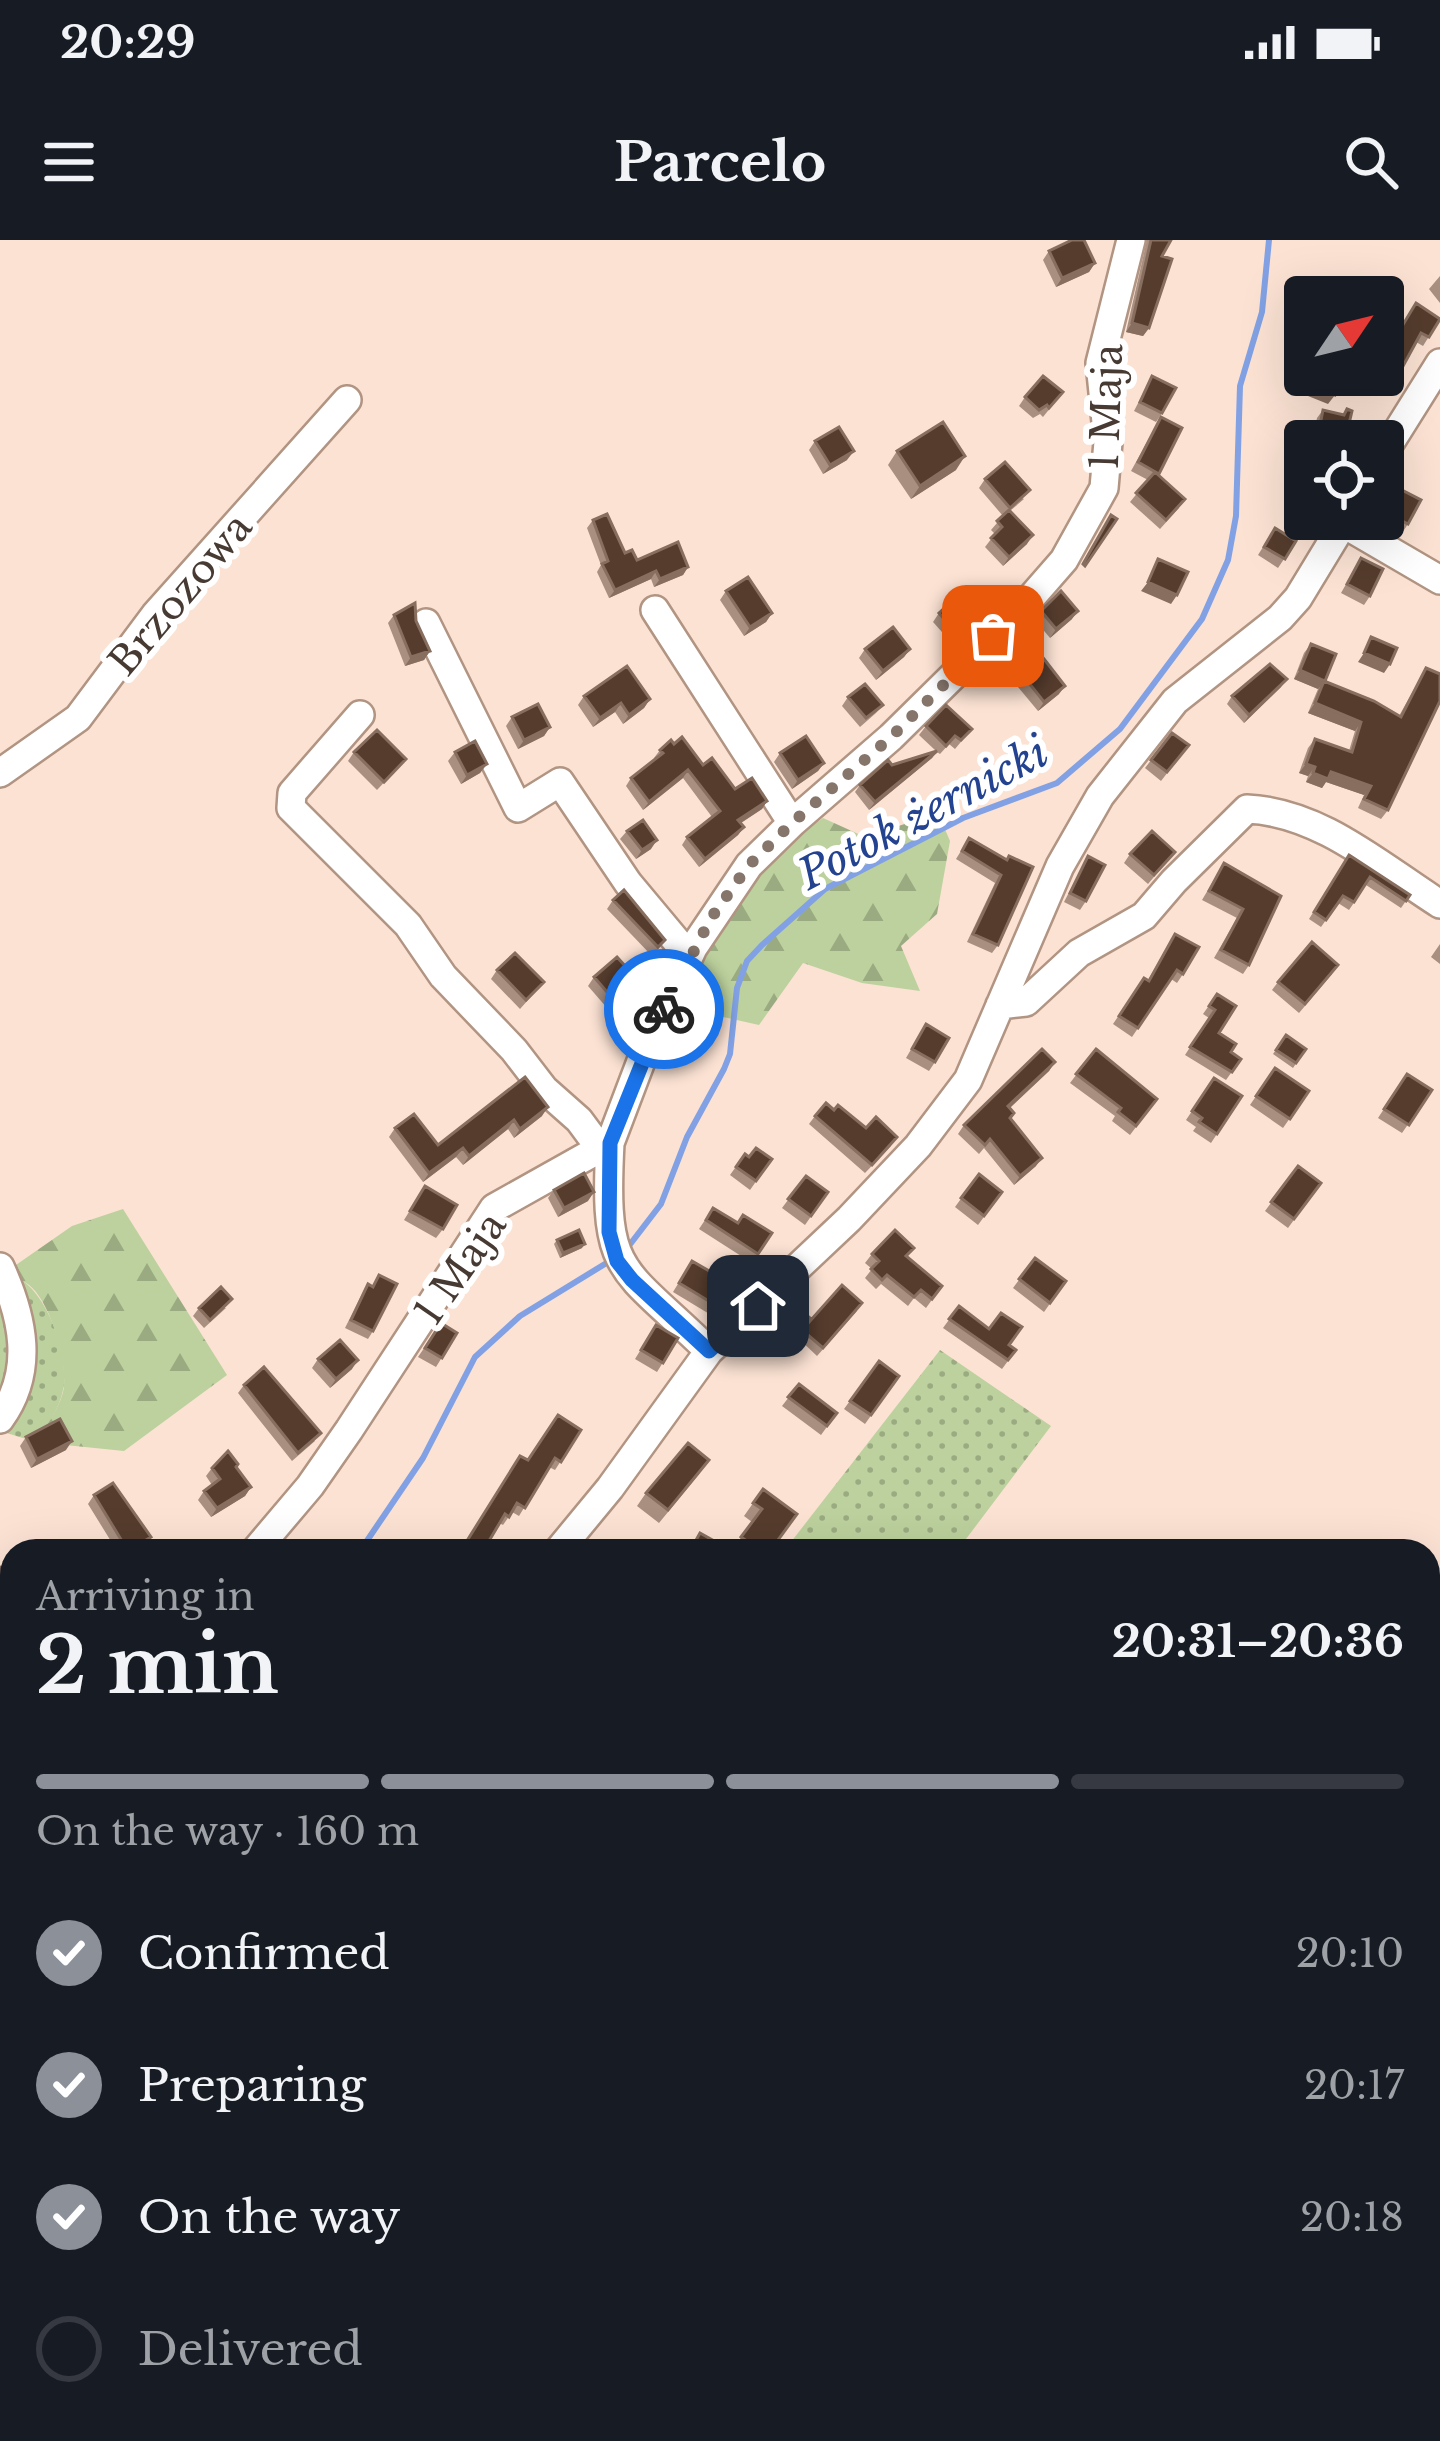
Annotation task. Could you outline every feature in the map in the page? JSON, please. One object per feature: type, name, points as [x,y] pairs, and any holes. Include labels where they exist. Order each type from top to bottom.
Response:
[{"type":"street","name":"1 Maja","points":[[265,1539],[349,1430],[494,1208],[604,1145],[689,956],[749,865],[891,737],[1023,607],[1079,537],[1104,488],[1108,442],[1100,363],[1131,240]]},
{"type":"street","points":[[1404,421],[1440,364]]},
{"type":"street","name":"Brzozowa","points":[[0,773],[78,718],[155,615],[347,400]]},
{"type":"street","points":[[569,1539],[709,1351],[849,1219],[918,1146],[968,1080],[1073,839],[1100,796],[1175,701],[1280,618],[1333,540]]},
{"type":"street","points":[[1376,540],[1440,580]]},
{"type":"street","points":[[655,610],[792,823]]},
{"type":"street","points":[[426,622],[518,808],[560,782],[628,883],[689,956]]},
{"type":"street","points":[[360,715],[292,793],[291,808],[408,926],[443,976],[514,1050],[544,1089],[604,1145],[609,1232],[617,1261],[709,1351]]},
{"type":"street","points":[[1000,1004],[1026,1001],[1079,952],[1144,916],[1247,809],[1280,810],[1310,821],[1440,904]]},
{"type":"street","points":[[0,1268],[22,1323],[23,1354],[14,1393],[0,1419]]},
{"type":"green space","points":[[938,813],[950,841],[937,914],[901,946],[920,991],[862,983],[803,963],[759,1025],[679,1007],[681,994],[746,883],[777,850],[823,818],[865,837]]},
{"type":"green space","points":[[123,1209],[227,1375],[124,1451],[36,1442],[63,1392],[61,1351],[37,1293],[3,1274],[72,1226]]},
{"type":"green space","points":[[0,1267],[40,1299],[61,1351],[61,1397],[36,1442],[0,1431]]},
{"type":"green space","points":[[940,1350],[1051,1426],[966,1539],[793,1539]]},
{"type":"building","points":[[1084,240],[1095,263],[1062,278],[1049,251]]},
{"type":"building","points":[[1151,240],[1171,240],[1162,256],[1172,259],[1149,328],[1132,323]]},
{"type":"building","points":[[1416,303],[1440,319],[1429,337],[1421,333],[1404,364],[1404,323]]},
{"type":"building","points":[[1043,376],[1063,392],[1049,408],[1039,410],[1025,397]]},
{"type":"building","points":[[1152,376],[1176,388],[1162,413],[1140,402]]},
{"type":"building","points":[[1347,409],[1352,411],[1350,420],[1321,420],[1323,410],[1344,415]]},
{"type":"building","points":[[1161,417],[1182,428],[1159,474],[1138,462]]},
{"type":"building","points":[[943,422],[965,456],[920,486],[897,451]]},
{"type":"building","points":[[839,427],[854,451],[830,465],[815,441]]},
{"type":"building","points":[[1005,462],[1030,490],[1010,508],[985,479]]},
{"type":"building","points":[[1155,472],[1185,499],[1166,520],[1136,493]]},
{"type":"building","points":[[1404,491],[1421,500],[1408,524],[1404,522]]},
{"type":"building","points":[[1009,510],[1033,535],[1009,557],[991,538],[1002,527],[997,521]]},
{"type":"building","points":[[607,514],[625,553],[632,550],[637,560],[678,542],[688,567],[660,579],[656,571],[615,590],[602,564],[608,561],[593,520]]},
{"type":"building","points":[[1111,515],[1117,519],[1085,566],[1083,564]]},
{"type":"building","points":[[1275,528],[1284,534],[1284,540],[1296,541],[1285,559],[1264,547]]},
{"type":"building","points":[[1361,558],[1383,569],[1370,596],[1347,584]]},
{"type":"building","points":[[1158,559],[1188,572],[1177,595],[1148,582]]},
{"type":"building","points":[[748,577],[772,613],[750,627],[726,591]]},
{"type":"building","points":[[963,591],[980,611],[956,632],[939,613]]},
{"type":"building","points":[[1061,591],[1078,611],[1056,629],[1041,611]]},
{"type":"building","points":[[415,603],[416,621],[430,651],[411,657],[394,615]]},
{"type":"building","points":[[893,627],[910,649],[883,671],[865,649]]},
{"type":"building","points":[[1371,637],[1397,648],[1390,664],[1364,653]]},
{"type":"building","points":[[1311,644],[1336,654],[1325,681],[1300,670]]},
{"type":"building","points":[[1044,659],[1065,686],[1044,702],[1025,678]]},
{"type":"building","points":[[1270,664],[1287,679],[1249,715],[1232,696]]},
{"type":"building","points":[[627,666],[650,699],[629,715],[621,703],[600,718],[584,696]]},
{"type":"building","points":[[1426,668],[1440,674],[1440,701],[1388,810],[1364,799],[1371,786],[1331,772],[1328,779],[1313,773],[1315,767],[1306,764],[1315,739],[1352,752],[1361,722],[1315,703],[1324,681],[1401,717]]},
{"type":"building","points":[[865,684],[883,705],[866,718],[848,697]]},
{"type":"building","points":[[538,704],[550,727],[524,740],[512,717]]},
{"type":"building","points":[[946,705],[972,729],[946,746],[926,726]]},
{"type":"building","points":[[377,730],[406,759],[384,782],[354,752]]},
{"type":"building","points":[[1172,733],[1189,745],[1167,772],[1151,760]]},
{"type":"building","points":[[806,736],[824,763],[798,780],[780,753]]},
{"type":"building","points":[[682,737],[703,765],[712,758],[735,789],[752,778],[767,801],[738,820],[744,827],[705,859],[687,837],[720,811],[688,770],[649,802],[631,778],[663,753],[660,750],[671,740],[674,744]]},
{"type":"building","points":[[475,741],[487,764],[467,775],[455,752]]},
{"type":"building","points":[[937,751],[875,802],[860,785],[888,760],[892,765]]},
{"type":"building","points":[[643,820],[657,840],[642,850],[627,831]]},
{"type":"building","points":[[1152,831],[1175,852],[1154,875],[1130,854]]},
{"type":"building","points":[[969,838],[1007,860],[1009,856],[1033,867],[998,945],[973,934],[1001,875],[962,851]]},
{"type":"building","points":[[1349,855],[1410,895],[1406,901],[1370,877],[1354,902],[1343,896],[1326,920],[1314,912]]},
{"type":"building","points":[[1088,856],[1105,865],[1086,901],[1070,893]]},
{"type":"building","points":[[1224,863],[1281,896],[1249,965],[1221,950],[1243,909],[1209,891]]},
{"type":"building","points":[[624,890],[665,940],[658,947],[613,900]]},
{"type":"building","points":[[1175,934],[1199,947],[1183,974],[1177,970],[1138,1028],[1119,1016],[1144,978],[1149,981]]},
{"type":"building","points":[[1312,942],[1338,965],[1305,1004],[1278,982]]},
{"type":"building","points":[[515,953],[544,982],[526,1000],[497,970]]},
{"type":"building","points":[[617,957],[643,986],[620,1007],[594,977]]},
{"type":"building","points":[[1217,994],[1236,1006],[1219,1033],[1236,1044],[1231,1052],[1241,1059],[1232,1072],[1190,1047],[1215,1010],[1209,1006]]},
{"type":"building","points":[[926,1024],[949,1038],[935,1062],[912,1049]]},
{"type":"building","points":[[1286,1035],[1306,1049],[1296,1063],[1276,1050]]},
{"type":"building","points":[[1042,1049],[1055,1062],[1008,1106],[1014,1113],[1010,1118],[1042,1158],[1020,1176],[990,1139],[985,1145],[964,1125]]},
{"type":"building","points":[[1096,1049],[1157,1099],[1136,1126],[1118,1112],[1121,1108],[1076,1074]]},
{"type":"building","points":[[1275,1068],[1309,1091],[1290,1119],[1256,1096]]},
{"type":"building","points":[[1407,1074],[1432,1090],[1409,1125],[1384,1109]]},
{"type":"building","points":[[525,1077],[548,1107],[520,1129],[514,1120],[469,1156],[463,1148],[429,1173],[395,1128],[414,1114],[438,1145]]},
{"type":"building","points":[[1214,1078],[1242,1096],[1217,1134],[1192,1111]]},
{"type":"building","points":[[826,1103],[834,1110],[838,1105],[866,1128],[876,1117],[897,1137],[872,1165],[815,1116]]},
{"type":"building","points":[[756,1148],[772,1159],[756,1181],[736,1167]]},
{"type":"building","points":[[1298,1166],[1321,1183],[1294,1219],[1271,1202]]},
{"type":"building","points":[[584,1173],[594,1192],[564,1208],[554,1190]]},
{"type":"building","points":[[979,1174],[1002,1192],[984,1216],[961,1198]]},
{"type":"building","points":[[806,1176],[828,1192],[811,1216],[788,1199]]},
{"type":"building","points":[[425,1186],[457,1205],[443,1229],[410,1211]]},
{"type":"building","points":[[713,1208],[738,1223],[743,1215],[772,1233],[758,1254],[706,1220]]},
{"type":"building","points":[[579,1230],[585,1244],[563,1253],[557,1240]]},
{"type":"building","points":[[895,1230],[914,1248],[906,1256],[942,1286],[932,1299],[921,1290],[914,1297],[887,1275],[882,1280],[871,1269],[879,1261],[872,1254]]},
{"type":"building","points":[[1035,1258],[1066,1281],[1050,1303],[1019,1279]]},
{"type":"building","points":[[692,1261],[730,1283],[717,1306],[679,1283]]},
{"type":"building","points":[[379,1275],[397,1284],[373,1331],[351,1320],[368,1284],[373,1287]]},
{"type":"building","points":[[842,1285],[862,1303],[823,1348],[802,1330]]},
{"type":"building","points":[[221,1287],[232,1299],[210,1320],[199,1308]]},
{"type":"building","points":[[792,1302],[811,1319],[793,1341],[773,1324]]},
{"type":"building","points":[[959,1306],[989,1329],[1001,1313],[1022,1327],[1009,1345],[1016,1350],[1008,1360],[949,1319]]},
{"type":"building","points":[[441,1323],[457,1333],[442,1358],[425,1348]]},
{"type":"building","points":[[656,1325],[678,1338],[663,1363],[641,1350]]},
{"type":"building","points":[[340,1340],[358,1360],[336,1379],[318,1359]]},
{"type":"building","points":[[879,1361],[899,1376],[871,1415],[850,1401]]},
{"type":"building","points":[[264,1367],[321,1433],[298,1453],[244,1385]]},
{"type":"building","points":[[799,1384],[837,1413],[827,1426],[788,1397]]},
{"type":"building","points":[[558,1415],[581,1430],[561,1462],[555,1458],[525,1508],[517,1503],[490,1539],[468,1539],[520,1456],[528,1460]]},
{"type":"building","points":[[60,1419],[72,1441],[37,1459],[26,1437]]},
{"type":"building","points":[[688,1443],[709,1460],[668,1510],[646,1493]]},
{"type":"building","points":[[228,1451],[251,1487],[217,1508],[204,1491],[220,1479],[212,1468]]},
{"type":"building","points":[[113,1483],[151,1537],[121,1539],[94,1495]]},
{"type":"building","points":[[763,1489],[797,1514],[779,1539],[744,1539],[762,1509],[753,1503]]},
{"type":"waterway","name":"Potok żernicki","points":[[628,1247],[661,1204],[687,1137],[724,1069],[737,988],[747,961],[825,889],[963,818],[1057,783],[1120,729],[1202,619],[1228,560],[1236,516],[1240,386],[1262,312],[1269,240]]},
{"type":"waterway","name":"Potok żernicki","points":[[368,1539],[423,1458],[475,1357],[520,1316],[613,1259]]},
{"type":"way so far","points":[[664,1009],[693,948],[749,865],[891,737],[993,636]]},
{"type":"route","points":[[664,1009],[610,1143],[608,1223],[617,1261],[709,1351],[758,1306]]}]
